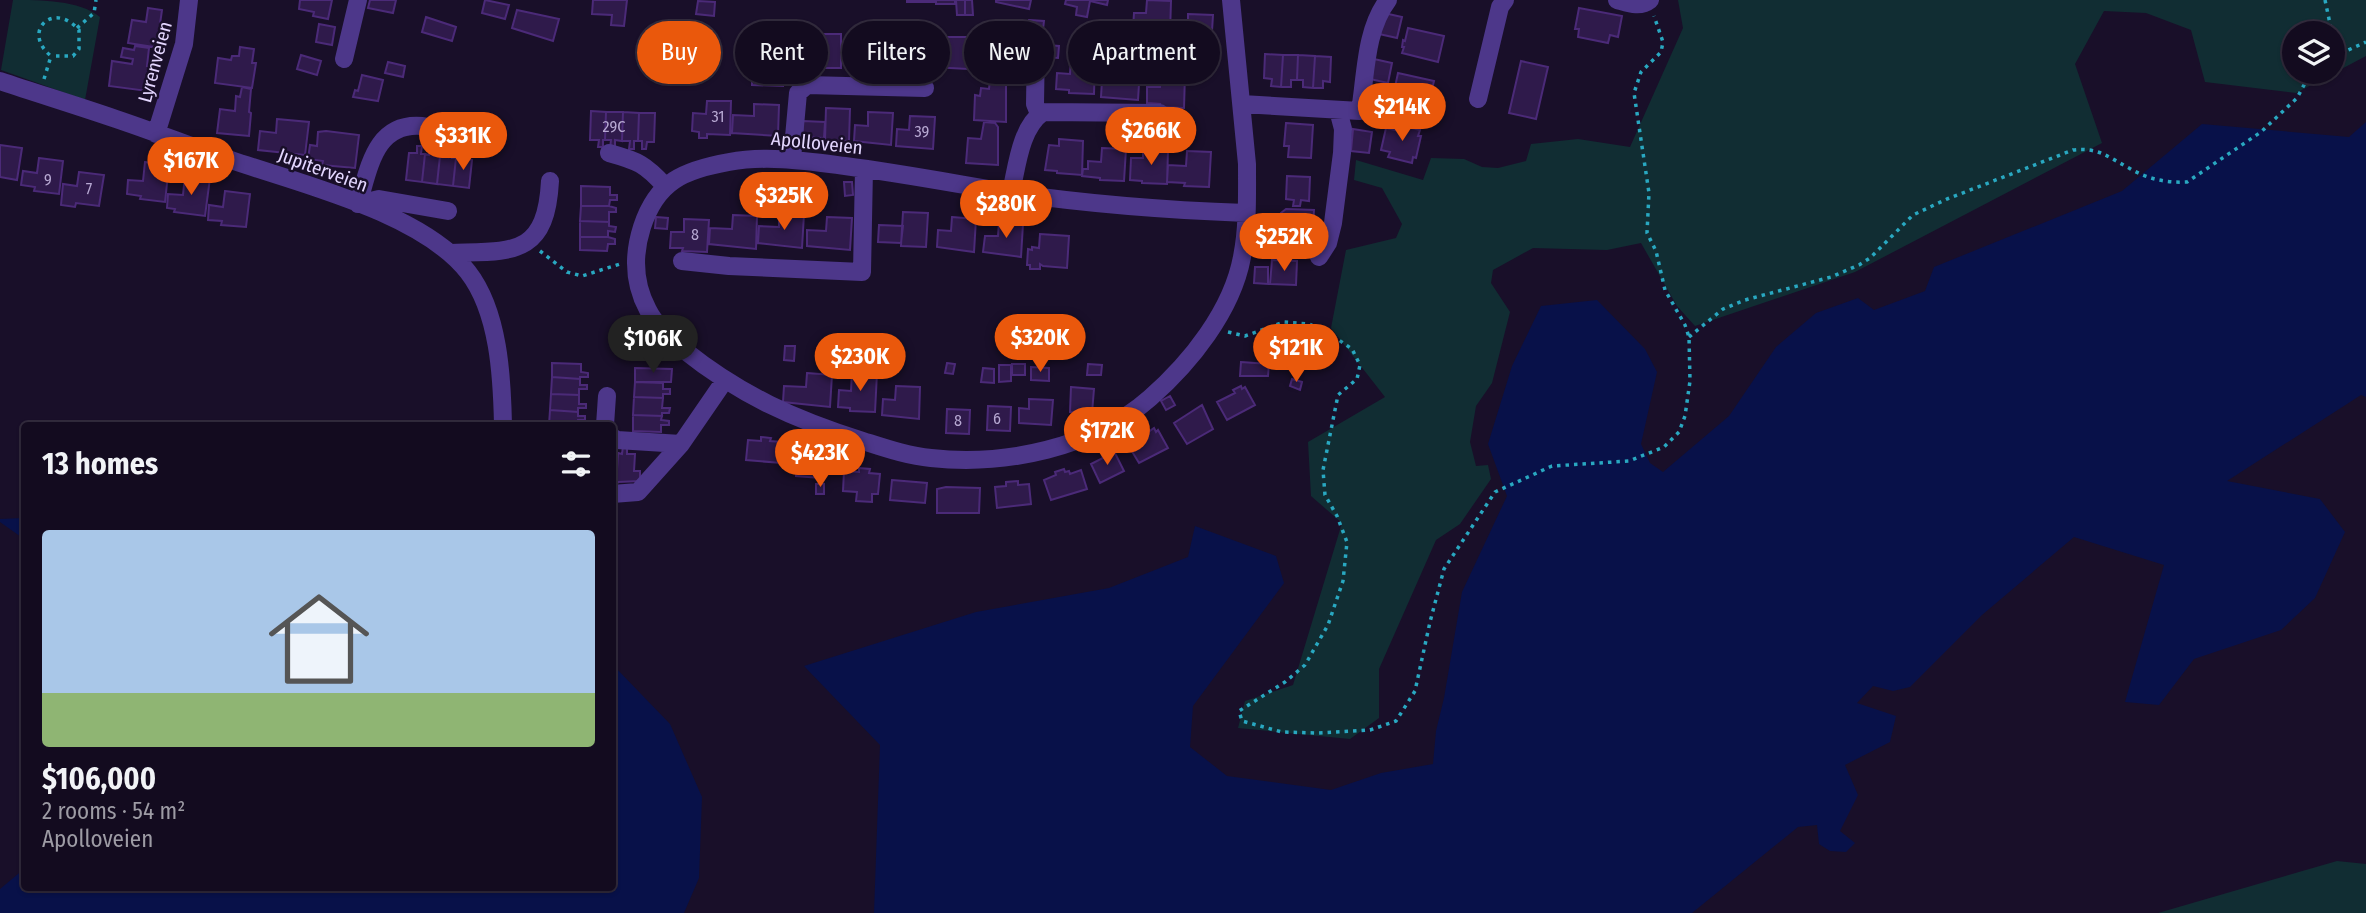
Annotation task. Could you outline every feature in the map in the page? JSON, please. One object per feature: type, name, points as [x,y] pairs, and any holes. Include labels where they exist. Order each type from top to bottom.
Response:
[{"type":"street","name":"Lyrenveien","points":[[156,134],[184,44],[189,0]]},
{"type":"street","points":[[344,59],[358,0]]},
{"type":"street","name":"Apolloveien","points":[[1231,0],[1247,164],[1246,213],[1243,255],[1239,271],[1215,321],[1198,348],[1137,409],[1107,426],[1072,442],[1014,456],[930,458],[886,448],[796,419],[725,380],[677,344],[655,322],[638,283],[636,260],[644,221],[665,186],[689,171],[753,159],[792,159],[1118,206],[1246,213]]},
{"type":"street","points":[[1242,104],[1360,111],[1373,30],[1378,13],[1388,0]]},
{"type":"street","points":[[1478,99],[1500,7],[1505,0]]},
{"type":"street","points":[[1617,0],[1636,4],[1649,1]]},
{"type":"street","name":"Jupiterveien","points":[[0,81],[358,204],[404,224],[451,253],[469,273],[480,291],[488,316],[499,356],[503,422]]},
{"type":"street","points":[[1035,84],[1035,104],[1039,114]]},
{"type":"street","points":[[792,159],[798,93],[807,85],[925,88]]},
{"type":"street","points":[[1011,192],[1026,133],[1039,114],[1054,110],[1160,113]]},
{"type":"street","points":[[1319,257],[1328,243],[1333,223],[1342,153],[1343,129],[1339,110]]},
{"type":"street","points":[[358,204],[378,144],[387,134],[402,128],[421,126],[454,135]]},
{"type":"street","points":[[609,153],[637,160],[652,171],[665,186]]},
{"type":"street","points":[[682,261],[729,266],[862,272],[864,169]]},
{"type":"street","points":[[451,253],[508,251],[530,242],[544,218],[550,181]]},
{"type":"street","points":[[358,204],[379,199],[448,211]]},
{"type":"street","points":[[616,494],[638,492],[681,444],[725,380]]},
{"type":"street","points":[[605,422],[607,396]]},
{"type":"street","points":[[616,439],[681,444]]},
{"type":"path","points":[[77,28],[94,13],[96,0]]},
{"type":"path","points":[[2325,0],[2329,21]]},
{"type":"path","points":[[1215,321],[1227,331],[1245,336],[1284,321],[1309,324],[1352,349],[1360,365],[1357,379],[1338,395],[1323,470],[1325,495],[1347,542],[1343,582],[1328,625],[1305,665],[1285,682],[1239,711],[1242,721],[1282,732],[1318,733],[1370,730],[1396,721],[1415,691],[1444,569],[1495,492],[1552,466],[1625,462],[1651,452],[1670,443],[1679,432],[1685,416],[1690,381],[1689,337],[1665,290],[1656,251],[1647,233],[1649,193],[1634,93],[1641,72],[1661,52],[1663,42],[1649,1]]},
{"type":"path","points":[[60,16],[77,28],[81,44],[76,54],[51,56],[42,47],[37,33],[44,22],[60,16]]},
{"type":"path","points":[[2345,52],[2366,42]]},
{"type":"path","points":[[40,95],[51,56]]},
{"type":"path","points":[[1689,337],[1723,309],[1745,300],[1831,277],[1859,265],[1870,258],[1913,215],[2073,150],[2088,148],[2152,179],[2172,183],[2187,182],[2260,132],[2297,98],[2305,84]]},
{"type":"path","points":[[530,242],[567,272],[582,276],[636,260]]},
{"type":"green space","points":[[13,0],[71,4],[100,17],[85,100],[1,70]]},
{"type":"green space","points":[[1678,0],[2366,0],[2366,56],[2345,67],[2345,21],[2282,21],[2282,84],[2313,84],[2296,93],[2205,82],[2191,30],[2146,13],[2104,11],[2075,64],[2102,143],[1855,272],[1695,326],[1677,306],[1641,243],[1607,250],[1533,248],[1493,270],[1491,283],[1510,312],[1492,383],[1476,406],[1470,442],[1476,466],[1488,465],[1491,479],[1460,524],[1436,540],[1379,669],[1379,718],[1350,739],[1238,728],[1245,701],[1293,685],[1342,523],[1311,496],[1308,442],[1385,397],[1331,328],[1346,250],[1396,238],[1402,224],[1382,188],[1354,180],[1356,160],[1423,180],[1431,158],[1464,159],[1482,167],[1498,168],[1526,161],[1531,144],[1578,139],[1630,147],[1683,28]]},
{"type":"green space","points":[[2337,861],[2366,864],[2366,913],[2158,913]]},
{"type":"shaded area","points":[[2366,122],[2366,397],[2361,395],[2227,481],[2320,499],[2345,532],[2315,598],[2281,630],[2194,659],[2159,705],[2125,702],[2164,565],[2074,537],[1982,615],[1910,687],[1893,691],[1873,686],[1857,703],[1896,716],[1890,742],[1845,765],[1858,795],[1840,831],[1855,843],[1846,852],[1830,851],[1819,844],[1817,825],[1798,827],[1692,913],[874,913],[880,745],[804,666],[976,612],[1109,588],[1188,557],[1195,526],[1276,556],[1284,583],[1193,706],[1190,747],[1227,776],[1331,790],[1381,773],[1433,764],[1436,731],[1462,592],[1507,496],[1488,444],[1512,366],[1541,306],[1597,300],[1645,349],[1657,372],[1641,444],[1650,463],[1663,472],[1729,416],[1776,347],[1816,313],[1858,298],[1874,310],[1925,291],[1934,267],[2122,191],[2202,124],[2349,137]]},
{"type":"shaded area","points":[[21,518],[21,537],[0,522],[0,519]]},
{"type":"shaded area","points":[[616,668],[670,724],[702,797],[699,878],[684,913],[0,913],[0,889],[21,872],[21,891],[616,891]]},
{"type":"building","points":[[300,0],[332,0],[328,19],[299,9]]},
{"type":"building","points":[[370,0],[396,0],[393,13],[368,8]]},
{"type":"building","points":[[485,0],[509,5],[505,19],[482,13]]},
{"type":"building","points":[[593,0],[627,0],[624,26],[611,25],[612,15],[592,14]]},
{"type":"building","points":[[955,0],[955,4],[907,2]]},
{"type":"building","points":[[956,0],[965,0],[965,15],[957,15]]},
{"type":"building","points":[[965,0],[972,0],[973,15],[965,15]]},
{"type":"building","points":[[996,0],[1031,0],[1029,9]]},
{"type":"building","points":[[1066,0],[1108,0],[1107,5],[1090,1],[1087,17],[1076,15],[1077,7],[1065,4]]},
{"type":"building","points":[[1147,0],[1171,1],[1170,21],[1134,21],[1134,13],[1146,13]]},
{"type":"building","points":[[698,1],[715,2],[714,16],[696,14]]},
{"type":"building","points":[[148,8],[162,10],[160,48],[128,43],[132,20],[146,22]]},
{"type":"building","points":[[1579,8],[1622,16],[1618,37],[1610,35],[1608,43],[1578,37],[1579,29],[1575,29]]},
{"type":"building","points":[[517,10],[559,19],[553,41],[512,28]]},
{"type":"building","points":[[1384,13],[1402,17],[1397,38],[1379,34]]},
{"type":"building","points":[[1188,14],[1213,15],[1213,21],[1188,21]]},
{"type":"building","points":[[426,17],[456,27],[452,41],[422,32]]},
{"type":"building","points":[[319,24],[335,27],[332,45],[316,42]]},
{"type":"building","points":[[1408,28],[1444,36],[1438,62],[1402,53]]},
{"type":"building","points":[[828,34],[841,34],[841,68],[828,68]]},
{"type":"building","points":[[950,37],[964,37],[964,69],[950,68]]},
{"type":"building","points":[[135,46],[149,48],[147,91],[109,86],[112,61],[132,64],[133,59],[121,57],[123,48],[134,50]]},
{"type":"building","points":[[1054,46],[1059,46],[1058,58],[1054,58]]},
{"type":"building","points":[[240,47],[254,49],[252,63],[256,63],[252,88],[215,83],[218,58],[231,60],[232,56],[239,56]]},
{"type":"building","points":[[1265,54],[1283,55],[1281,87],[1271,86],[1272,79],[1264,78]]},
{"type":"building","points":[[301,55],[321,61],[317,75],[297,69]]},
{"type":"building","points":[[1283,55],[1298,55],[1297,80],[1291,80],[1291,87],[1281,87]]},
{"type":"building","points":[[1298,55],[1315,56],[1313,88],[1303,87],[1303,80],[1297,80]]},
{"type":"building","points":[[1315,56],[1331,57],[1330,82],[1323,81],[1323,88],[1313,88]]},
{"type":"building","points":[[1374,59],[1392,63],[1388,83],[1370,79]]},
{"type":"building","points":[[1521,61],[1548,67],[1536,119],[1509,113]]},
{"type":"building","points":[[388,62],[405,66],[403,77],[385,73]]},
{"type":"building","points":[[1057,73],[1068,74],[1068,84],[1094,84],[1094,94],[1069,93],[1069,90],[1056,89]]},
{"type":"building","points":[[1398,73],[1434,81],[1427,109],[1392,101]]},
{"type":"building","points":[[362,75],[383,80],[378,101],[353,97],[355,90],[358,91]]},
{"type":"building","points":[[783,84],[783,86],[752,85]]},
{"type":"building","points":[[990,84],[1006,84],[1006,122],[974,120],[975,95],[980,96],[981,88],[989,89]]},
{"type":"building","points":[[1102,84],[1139,84],[1138,100],[1101,97]]},
{"type":"building","points":[[1160,84],[1185,84],[1184,108],[1159,107],[1160,104],[1147,103],[1147,87],[1160,87]]},
{"type":"building","points":[[242,87],[251,89],[249,136],[217,133],[220,109],[235,111],[236,96],[240,97]]},
{"type":"building","points":[[707,101],[731,101],[730,135],[707,134],[707,138],[699,138],[699,132],[692,131],[693,113],[706,114]]},
{"type":"building","points":[[754,104],[779,105],[778,136],[732,133],[733,115],[754,116]]},
{"type":"building","points":[[826,108],[850,109],[849,141],[825,140]]},
{"type":"building","points":[[591,111],[606,112],[603,147],[598,147],[599,140],[590,140]]},
{"type":"building","points":[[606,112],[623,112],[622,141],[615,140],[615,148],[610,148],[611,140],[605,140]]},
{"type":"building","points":[[623,112],[639,113],[638,141],[634,141],[634,149],[629,149],[630,141],[622,141]]},
{"type":"building","points":[[868,112],[893,113],[891,145],[854,141],[855,125],[868,126]]},
{"type":"building","points":[[639,113],[655,113],[654,142],[647,142],[646,149],[642,149],[642,141],[638,141]]},
{"type":"building","points":[[910,116],[935,117],[933,149],[896,146],[897,129],[909,130]]},
{"type":"building","points":[[277,119],[309,122],[305,155],[258,150],[260,131],[276,133]]},
{"type":"building","points":[[803,121],[825,122],[824,138],[802,137]]},
{"type":"building","points":[[984,122],[995,123],[998,127],[998,165],[966,163],[968,138],[981,139]]},
{"type":"building","points":[[1286,123],[1313,125],[1311,158],[1288,157],[1289,146],[1284,146]]},
{"type":"building","points":[[1396,124],[1420,130],[1416,158],[1413,157],[1412,163],[1388,157],[1390,152],[1381,150],[1386,128],[1395,130]]},
{"type":"building","points":[[1353,129],[1372,132],[1369,153],[1351,151]]},
{"type":"building","points":[[318,132],[359,135],[355,168],[322,165],[323,161],[308,159],[310,145],[317,146]]},
{"type":"building","points":[[1059,139],[1083,141],[1082,175],[1045,170],[1049,145],[1059,146]]},
{"type":"building","points":[[0,145],[22,148],[17,180],[0,177]]},
{"type":"building","points":[[417,146],[422,146],[421,154],[425,154],[422,182],[406,180],[409,153],[417,153]]},
{"type":"building","points":[[430,147],[434,148],[433,155],[440,156],[437,184],[422,182],[425,154],[429,155]]},
{"type":"building","points":[[1102,148],[1126,149],[1124,181],[1082,176],[1083,169],[1088,169],[1088,161],[1101,162]]},
{"type":"building","points":[[1143,149],[1168,150],[1167,184],[1130,180],[1131,158],[1143,158]]},
{"type":"building","points":[[448,150],[453,150],[452,158],[456,158],[453,186],[437,184],[440,156],[448,157]]},
{"type":"building","points":[[461,151],[465,151],[464,159],[472,160],[469,188],[453,186],[456,158],[460,159]]},
{"type":"building","points":[[1187,151],[1211,152],[1209,187],[1167,182],[1168,165],[1186,166]]},
{"type":"building","points":[[39,158],[63,161],[59,194],[34,191],[35,187],[21,185],[23,171],[37,173]]},
{"type":"building","points":[[145,162],[169,165],[165,202],[140,199],[141,196],[127,194],[128,180],[143,181]]},
{"type":"building","points":[[79,172],[104,175],[99,206],[76,203],[75,207],[61,205],[63,184],[77,186]]},
{"type":"building","points":[[185,175],[210,178],[205,216],[174,212],[175,209],[167,208],[168,194],[183,195]]},
{"type":"building","points":[[1287,176],[1310,177],[1309,201],[1301,200],[1300,206],[1293,206],[1294,200],[1286,199]]},
{"type":"building","points":[[844,182],[852,182],[853,195],[845,196]]},
{"type":"building","points":[[581,186],[610,187],[610,195],[617,195],[617,200],[610,200],[609,206],[581,206]]},
{"type":"building","points":[[225,191],[250,194],[246,227],[221,225],[222,221],[208,220],[209,205],[223,207]]},
{"type":"building","points":[[581,206],[609,206],[616,208],[616,212],[609,212],[609,222],[580,221]]},
{"type":"building","points":[[1286,209],[1314,210],[1312,241],[1284,242],[1285,231],[1280,230],[1281,213]]},
{"type":"building","points":[[903,212],[928,213],[926,247],[901,246]]},
{"type":"building","points":[[779,213],[804,214],[802,248],[758,243],[759,226],[779,227]]},
{"type":"building","points":[[733,215],[757,216],[756,249],[709,244],[710,228],[732,229]]},
{"type":"building","points":[[656,217],[668,218],[667,229],[655,228]]},
{"type":"building","points":[[827,217],[852,218],[850,250],[807,246],[807,230],[826,231]]},
{"type":"building","points":[[952,217],[976,219],[974,252],[937,247],[938,230],[951,231]]},
{"type":"building","points":[[684,219],[709,220],[707,252],[670,248],[671,232],[684,232]]},
{"type":"building","points":[[580,221],[609,222],[609,226],[616,227],[615,232],[608,231],[608,237],[580,237]]},
{"type":"building","points":[[999,222],[1023,224],[1021,257],[983,252],[985,236],[998,236]]},
{"type":"building","points":[[1258,224],[1267,224],[1266,237],[1257,237]]},
{"type":"building","points":[[879,225],[903,226],[901,243],[878,242]]},
{"type":"building","points":[[1040,234],[1069,236],[1067,268],[1040,264],[1040,269],[1030,269],[1030,265],[1027,265],[1028,249],[1039,248]]},
{"type":"building","points":[[580,237],[608,237],[615,239],[615,244],[608,244],[607,251],[580,250]]},
{"type":"building","points":[[1272,260],[1297,261],[1296,285],[1270,284]]},
{"type":"building","points":[[1255,267],[1268,267],[1268,284],[1254,283]]},
{"type":"building","points":[[785,346],[795,346],[794,361],[784,360]]},
{"type":"building","points":[[1241,362],[1269,364],[1268,376],[1240,376]]},
{"type":"building","points":[[552,363],[581,364],[581,372],[588,373],[588,377],[552,377]]},
{"type":"building","points":[[947,363],[955,364],[953,374],[945,373]]},
{"type":"building","points":[[1012,364],[1025,364],[1025,375],[1012,375]]},
{"type":"building","points":[[1088,364],[1102,365],[1101,375],[1087,375]]},
{"type":"building","points":[[999,365],[1011,365],[1011,381],[999,382]]},
{"type":"building","points":[[1031,367],[1049,368],[1049,381],[1031,380]]},
{"type":"building","points":[[635,368],[672,369],[671,382],[635,382]]},
{"type":"building","points":[[983,368],[994,369],[994,383],[981,382]]},
{"type":"building","points":[[852,372],[877,373],[875,412],[850,411],[850,408],[838,407],[839,390],[851,391]]},
{"type":"building","points":[[807,373],[832,375],[830,407],[783,402],[784,386],[806,387]]},
{"type":"building","points":[[552,377],[580,379],[580,385],[587,385],[587,389],[579,389],[579,395],[551,394]]},
{"type":"building","points":[[1292,379],[1302,382],[1300,390],[1290,386]]},
{"type":"building","points":[[635,382],[663,383],[663,389],[670,389],[670,394],[663,394],[663,398],[634,397]]},
{"type":"building","points":[[896,386],[920,387],[919,419],[882,415],[883,399],[895,400]]},
{"type":"building","points":[[1241,386],[1242,389],[1245,387],[1255,405],[1227,420],[1217,402],[1235,393],[1233,390]]},
{"type":"building","points":[[1071,387],[1094,389],[1092,413],[1070,412]]},
{"type":"building","points":[[551,394],[579,395],[579,404],[586,404],[586,408],[578,408],[578,412],[550,410]]},
{"type":"building","points":[[1170,396],[1175,405],[1166,410],[1161,401]]},
{"type":"building","points":[[634,397],[663,398],[662,408],[670,408],[669,413],[662,413],[662,416],[633,415]]},
{"type":"building","points":[[1029,399],[1053,400],[1051,425],[1019,423],[1019,408],[1029,409]]},
{"type":"building","points":[[1202,405],[1213,429],[1187,444],[1174,423]]},
{"type":"building","points":[[988,406],[1011,407],[1010,431],[987,430]]},
{"type":"building","points":[[947,409],[970,410],[969,434],[946,433]]},
{"type":"building","points":[[550,410],[578,412],[578,416],[585,416],[585,420],[578,422],[549,422]]},
{"type":"building","points":[[633,415],[662,416],[661,420],[669,421],[669,425],[661,425],[661,432],[633,431]]},
{"type":"building","points":[[1154,428],[1156,432],[1158,430],[1168,448],[1139,463],[1130,448],[1148,436],[1147,433]]},
{"type":"building","points":[[761,437],[782,442],[781,463],[746,460],[748,440],[761,441]]},
{"type":"building","points":[[623,446],[627,447],[627,454],[635,454],[634,471],[640,471],[640,481],[618,482],[616,486],[618,453],[622,454]]},
{"type":"building","points":[[1109,451],[1111,455],[1115,453],[1124,471],[1100,483],[1091,464],[1103,458],[1102,455]]},
{"type":"building","points":[[616,453],[618,453],[616,486]]},
{"type":"building","points":[[797,456],[822,458],[820,478],[796,476]]},
{"type":"building","points":[[859,468],[880,474],[878,494],[872,494],[872,502],[856,501],[857,492],[843,491],[844,471],[859,472]]},
{"type":"building","points":[[1064,469],[1070,474],[1081,470],[1087,489],[1051,500],[1044,480]]},
{"type":"building","points":[[892,480],[927,483],[925,503],[890,500]]},
{"type":"building","points":[[1018,481],[1018,485],[1029,484],[1031,504],[997,508],[995,487]]},
{"type":"building","points":[[816,484],[824,484],[824,494],[816,494]]},
{"type":"building","points":[[980,488],[979,513],[937,513],[937,489]]}]
